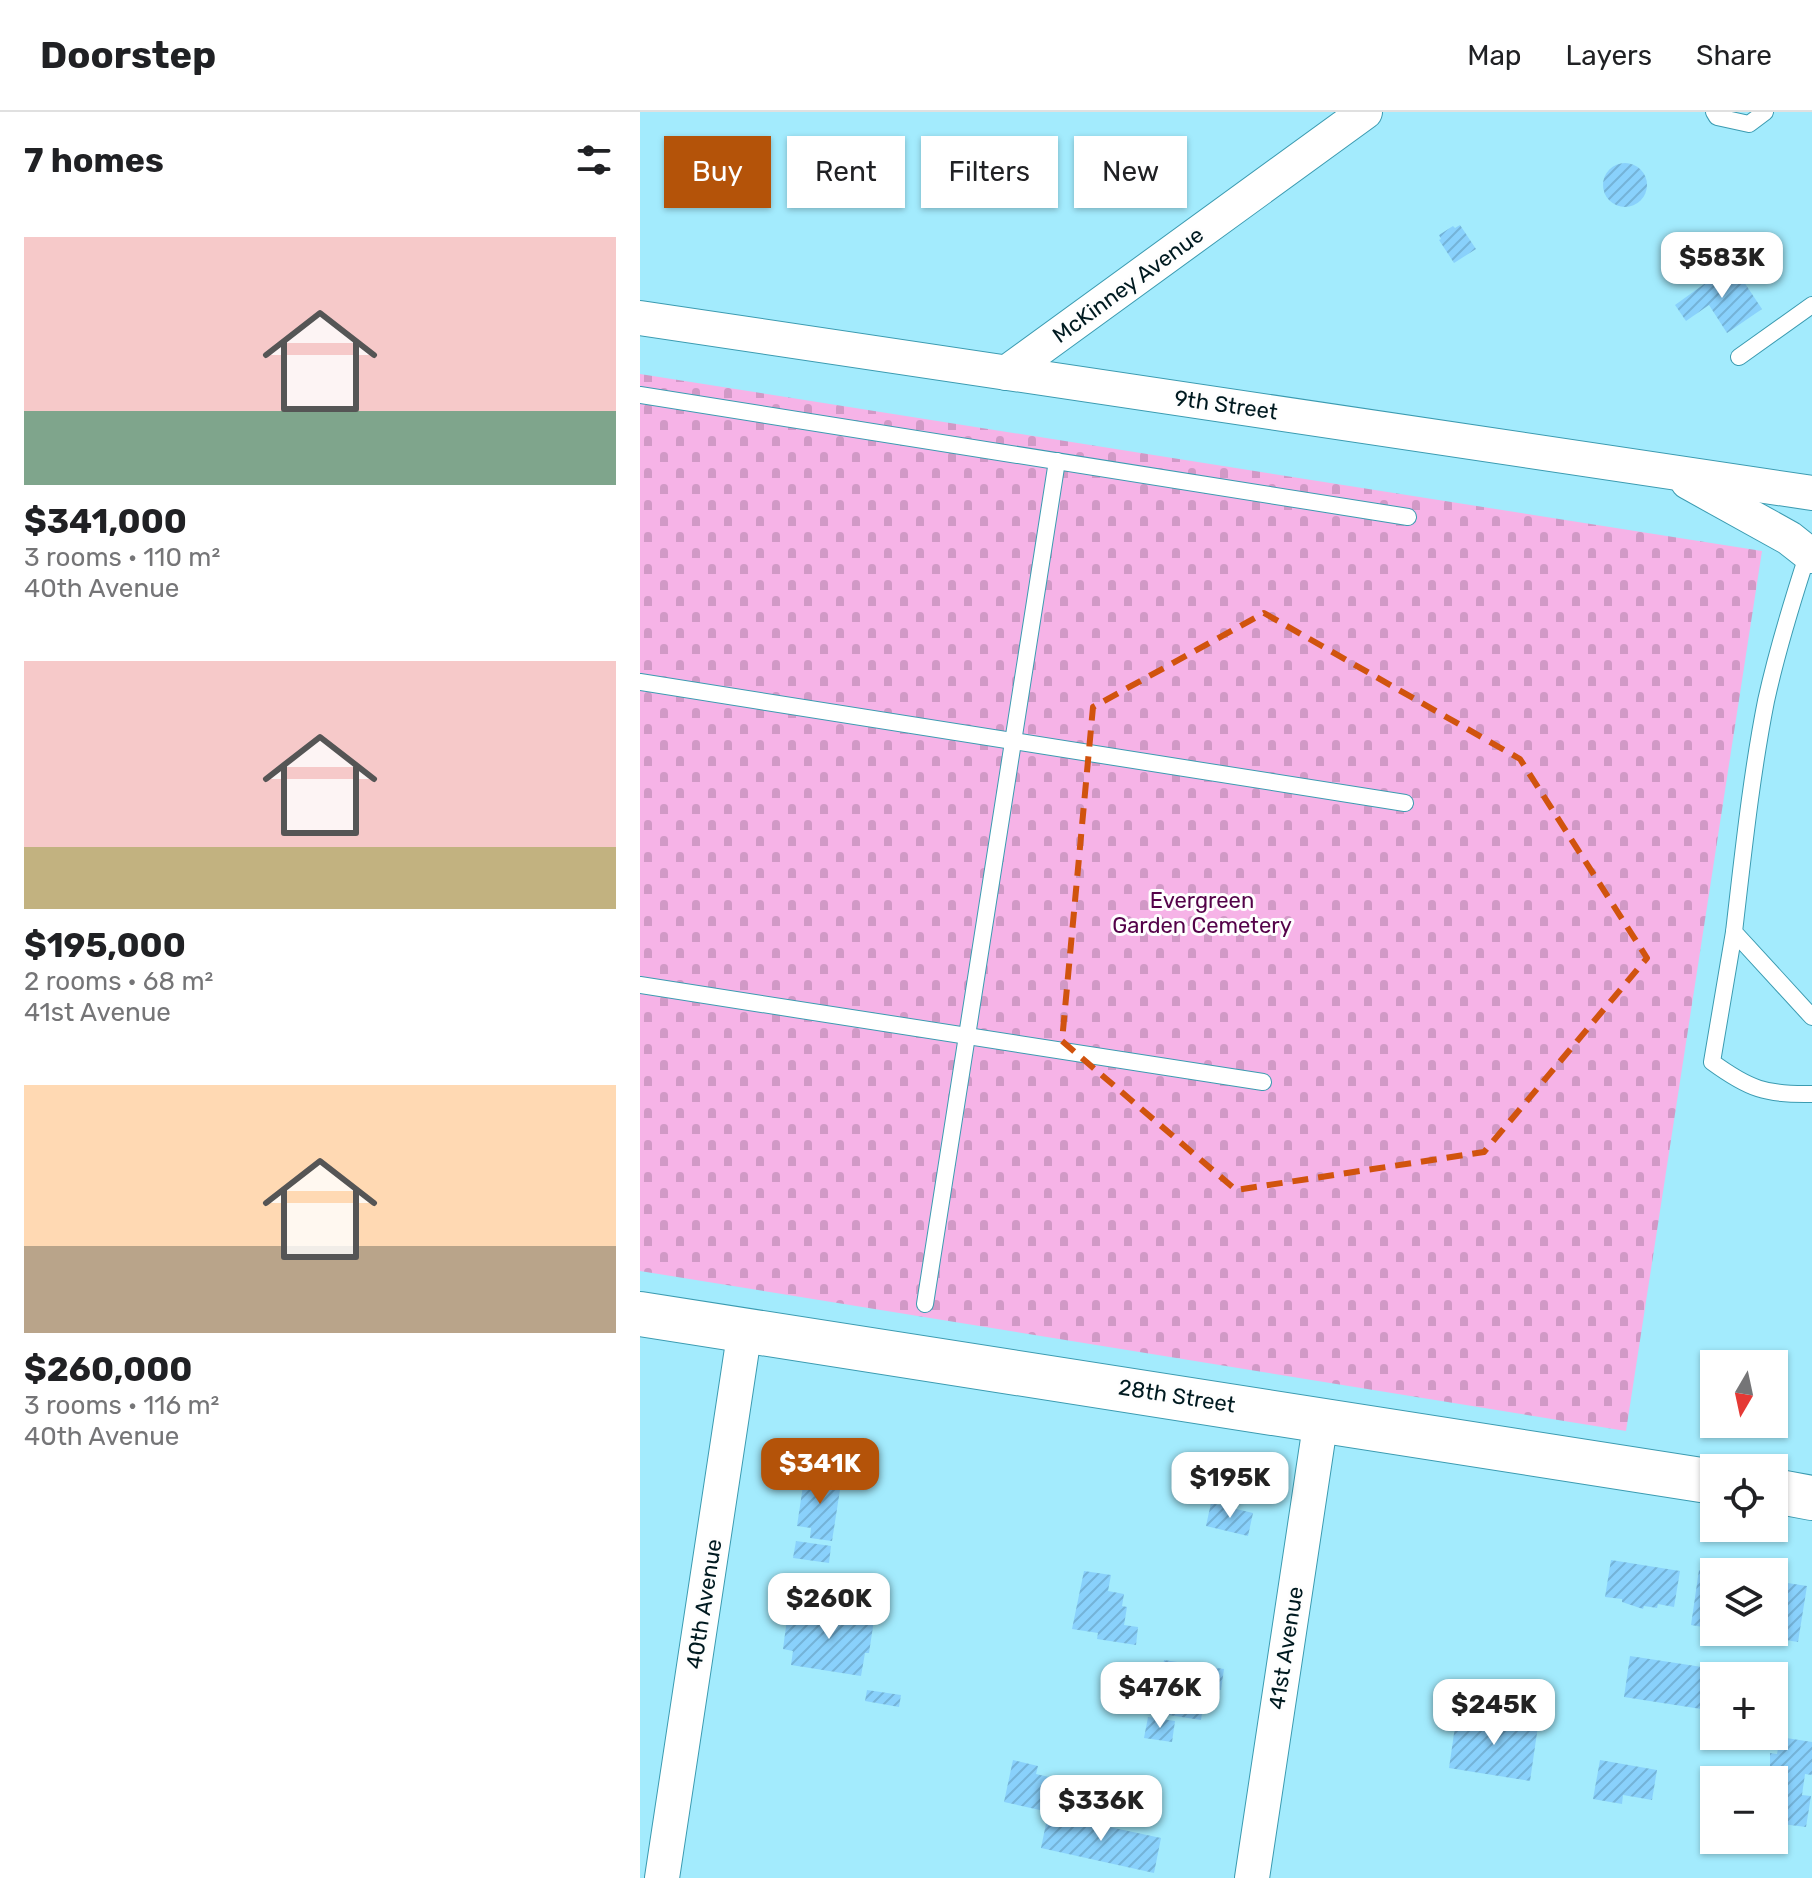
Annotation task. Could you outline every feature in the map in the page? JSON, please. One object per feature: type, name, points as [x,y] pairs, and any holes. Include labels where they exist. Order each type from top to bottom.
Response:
[{"type":"main road","name":"28th Street","points":[[640,1314],[1700,1480]]},
{"type":"main road","points":[[1788,1494],[1812,1498]]},
{"type":"street","name":"McKinney Avenue","points":[[1006,373],[1365,112]]},
{"type":"street","name":"9th Street","points":[[640,318],[1812,493]]},
{"type":"street","points":[[1667,471],[1789,538],[1810,555]]},
{"type":"street","name":"40th Avenue","points":[[662,1878],[745,1329]]},
{"type":"street","name":"41st Avenue","points":[[1252,1878],[1321,1419]]},
{"type":"lane","points":[[1714,112],[1717,117],[1749,124],[1765,112]]},
{"type":"lane","points":[[1739,357],[1812,305]]},
{"type":"lane","points":[[640,395],[1408,517]]},
{"type":"lane","points":[[925,1304],[1057,461]]},
{"type":"lane","points":[[1810,555],[1782,634],[1766,703],[1734,932],[1712,1062],[1739,1082],[1777,1095],[1812,1094]]},
{"type":"lane","points":[[640,682],[1405,803]]},
{"type":"lane","points":[[1734,932],[1812,1017]]},
{"type":"lane","points":[[640,985],[1263,1082]]},
{"type":"highlighted area","points":[[1264,613],[1520,759],[1647,958],[1484,1152],[1236,1190],[1062,1041],[1093,707]]},
{"type":"green space","name":"Evergreen Garden Cemetery","points":[[640,374],[1762,551],[1626,1431],[640,1271]]},
{"type":"building","points":[[1625,163],[1641,169],[1647,185],[1641,201],[1625,207],[1609,201],[1603,185],[1609,169]]},
{"type":"building","points":[[1460,225],[1476,249],[1454,263],[1439,235]]},
{"type":"building","points":[[1732,264],[1762,309],[1727,333],[1709,305],[1686,321],[1675,305]]},
{"type":"building","points":[[822,1474],[842,1477],[832,1541],[810,1538],[811,1528],[797,1526],[804,1479],[821,1482]]},
{"type":"building","points":[[1211,1503],[1253,1513],[1248,1536],[1206,1526]]},
{"type":"building","points":[[796,1541],[831,1546],[829,1563],[793,1558]]},
{"type":"building","points":[[1611,1560],[1680,1571],[1674,1607],[1658,1604],[1657,1608],[1644,1606],[1643,1609],[1622,1602],[1622,1599],[1605,1597]]},
{"type":"building","points":[[1699,1570],[1700,1570],[1700,1627],[1691,1625]]},
{"type":"building","points":[[1084,1571],[1111,1575],[1108,1591],[1124,1594],[1122,1606],[1127,1607],[1124,1625],[1138,1627],[1136,1645],[1097,1639],[1098,1633],[1072,1629]]},
{"type":"building","points":[[1788,1583],[1807,1586],[1798,1642],[1788,1640]]},
{"type":"building","points":[[813,1584],[849,1590],[848,1600],[811,1594]]},
{"type":"building","points":[[800,1608],[874,1620],[869,1653],[865,1653],[861,1676],[791,1665],[793,1651],[783,1649],[787,1619],[798,1621]]},
{"type":"building","points":[[1630,1656],[1700,1667],[1700,1709],[1624,1697]]},
{"type":"building","points":[[1164,1660],[1224,1669],[1221,1690],[1206,1687],[1201,1720],[1156,1713]]},
{"type":"building","points":[[867,1690],[901,1695],[899,1707],[865,1701]]},
{"type":"building","points":[[1457,1713],[1538,1726],[1530,1781],[1449,1768]]},
{"type":"building","points":[[1148,1717],[1175,1721],[1172,1742],[1144,1738]]},
{"type":"building","points":[[1788,1738],[1812,1742],[1812,1775],[1805,1774],[1802,1795],[1811,1796],[1806,1827],[1788,1825],[1788,1766],[1770,1766],[1770,1753],[1777,1754],[1778,1750],[1788,1750]]},
{"type":"building","points":[[1013,1760],[1038,1766],[1036,1774],[1098,1788],[1090,1821],[1004,1802]]},
{"type":"building","points":[[1600,1760],[1657,1770],[1652,1800],[1623,1795],[1622,1804],[1593,1799]]},
{"type":"building","points":[[1048,1814],[1161,1838],[1154,1873],[1041,1848]]}]
